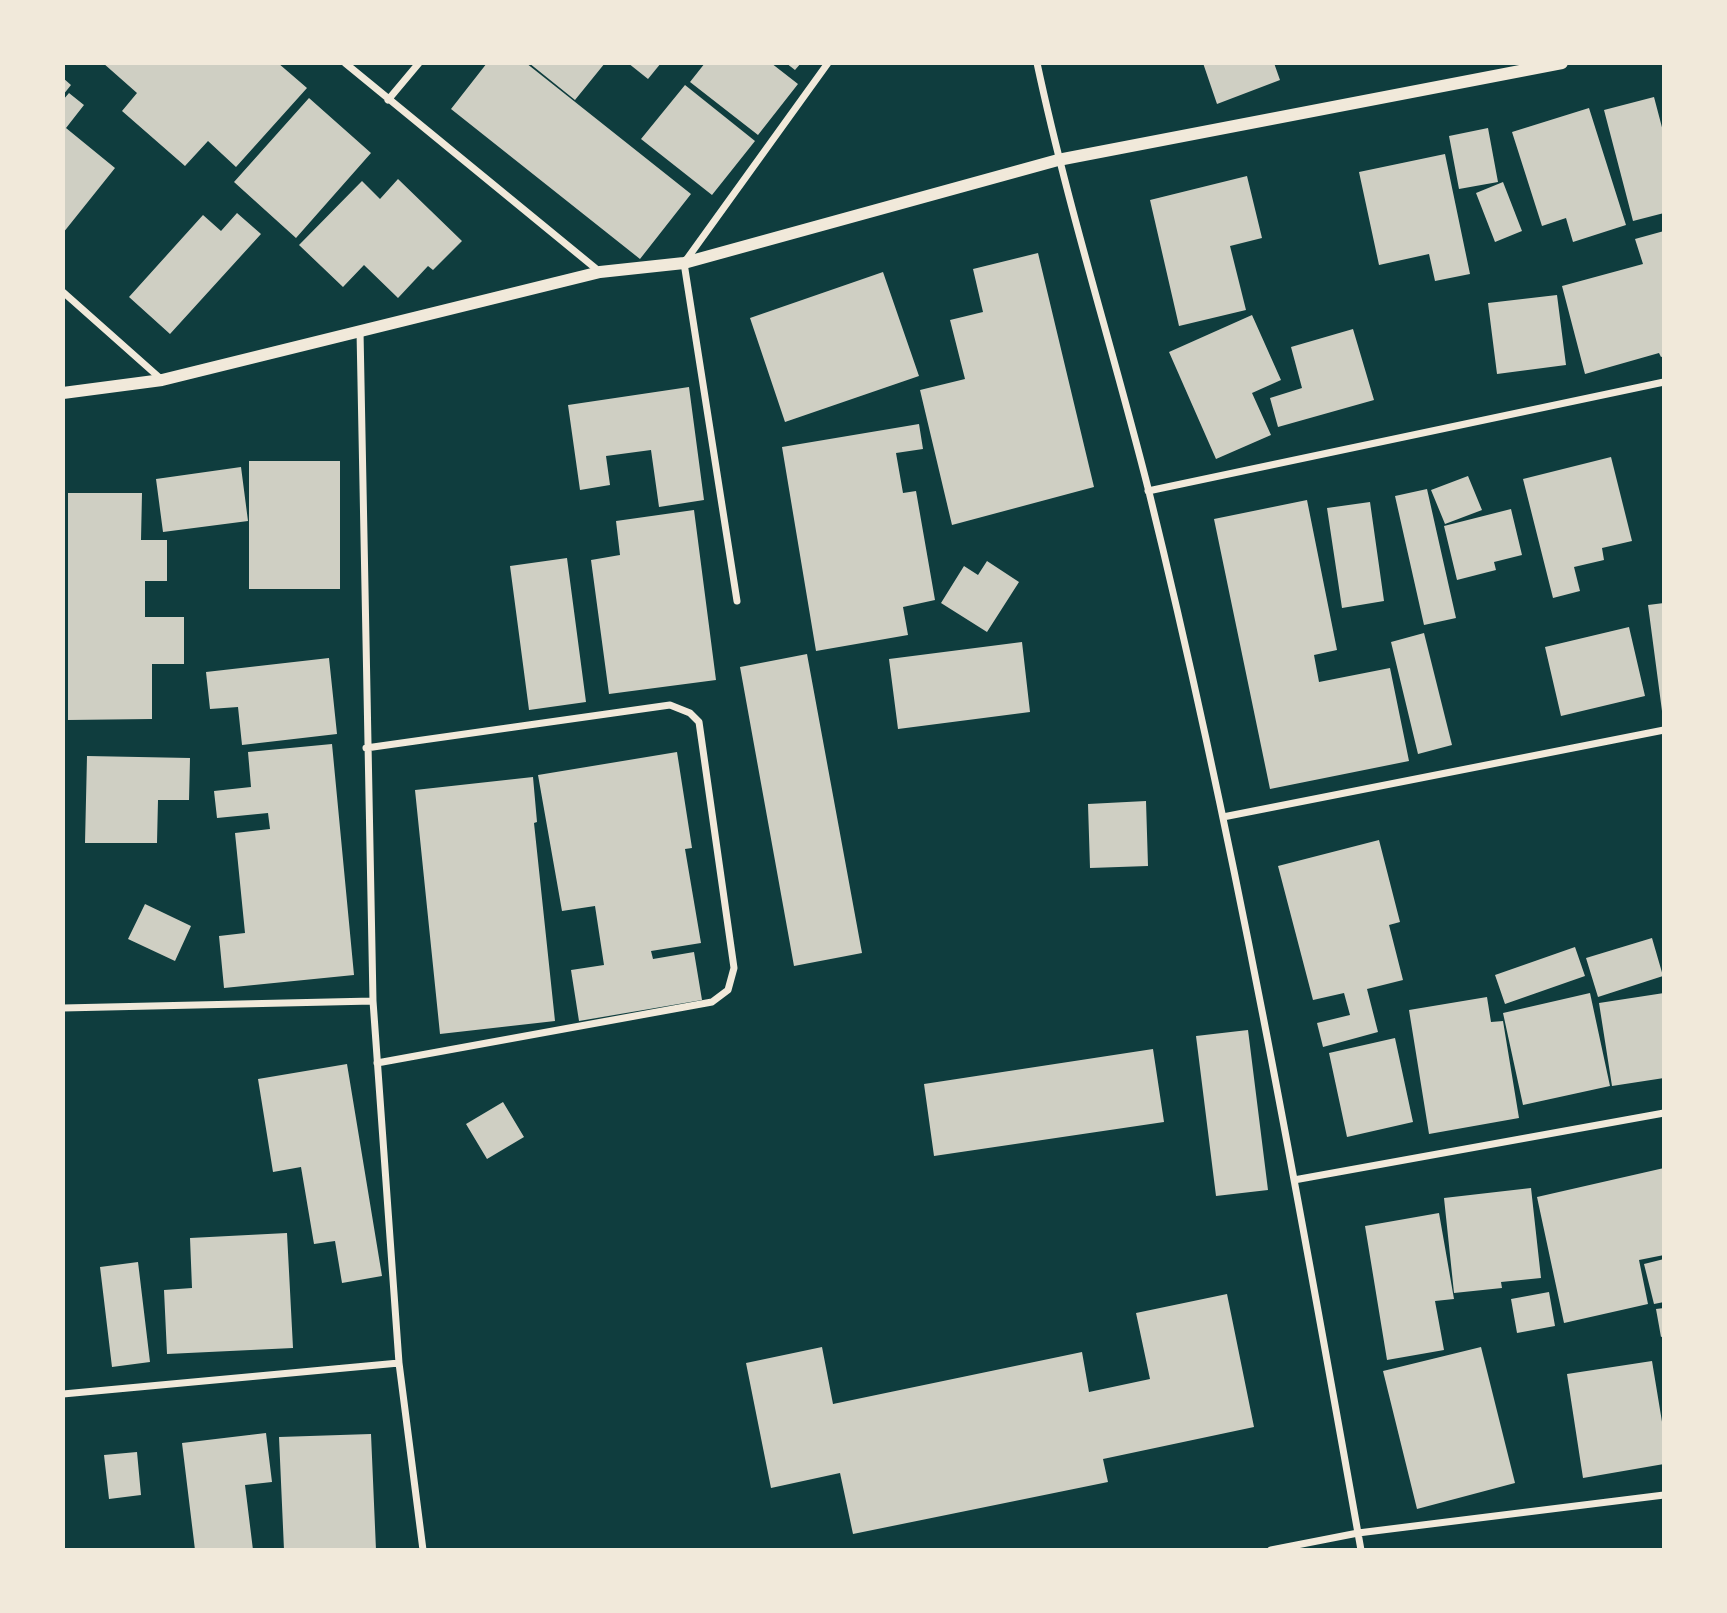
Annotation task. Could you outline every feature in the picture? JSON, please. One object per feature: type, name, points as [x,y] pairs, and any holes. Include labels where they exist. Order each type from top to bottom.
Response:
[{"type":"street","points":[[345,63],[600,272]]},
{"type":"street","points":[[388,100],[419,63]]},
{"type":"street","points":[[737,601],[684,262],[828,63]]},
{"type":"street","points":[[1037,63],[1058,160],[1149,491],[1223,817],[1294,1180],[1361,1550]]},
{"type":"street","points":[[63,393],[162,380],[600,272],[684,262],[1058,160],[1562,63]]},
{"type":"street","points":[[63,292],[162,380]]},
{"type":"street","points":[[360,330],[373,1001],[399,1363],[423,1550]]},
{"type":"street","points":[[1149,491],[1664,382]]},
{"type":"street","points":[[366,748],[670,705],[690,713],[699,722],[734,968],[728,990],[712,1002],[377,1063]]},
{"type":"street","points":[[1223,817],[1664,730]]},
{"type":"street","points":[[63,1008],[373,1001]]},
{"type":"street","points":[[1294,1180],[1664,1113]]},
{"type":"street","points":[[63,1394],[399,1363]]},
{"type":"street","points":[[1271,1550],[1358,1532],[1664,1495]]},
{"type":"building","points":[[103,63],[278,63],[307,88],[236,167],[208,141],[185,166],[122,111],[137,93]]},
{"type":"building","points":[[487,63],[526,63],[691,194],[640,259],[451,109]]},
{"type":"building","points":[[529,63],[605,63],[575,100]]},
{"type":"building","points":[[628,63],[661,63],[648,79]]},
{"type":"building","points":[[705,63],[771,63],[798,84],[758,135],[690,82]]},
{"type":"building","points":[[786,63],[801,63],[795,70]]},
{"type":"building","points":[[1203,63],[1274,63],[1280,80],[1217,104]]},
{"type":"building","points":[[63,78],[71,85],[63,95]]},
{"type":"building","points":[[685,85],[755,141],[712,195],[641,139]]},
{"type":"building","points":[[69,93],[84,105],[66,128],[115,168],[63,233],[63,100]]},
{"type":"building","points":[[1654,97],[1664,135],[1664,213],[1633,221],[1604,110]]},
{"type":"building","points":[[309,98],[371,153],[296,238],[234,182]]},
{"type":"building","points":[[1589,108],[1626,225],[1573,242],[1566,218],[1542,226],[1512,132]]},
{"type":"building","points":[[1488,128],[1498,182],[1459,189],[1449,136]]},
{"type":"building","points":[[1445,154],[1470,274],[1435,281],[1429,254],[1379,265],[1359,172]]},
{"type":"building","points":[[1247,176],[1262,238],[1230,246],[1246,310],[1179,326],[1150,200]]},
{"type":"building","points":[[398,179],[462,241],[433,270],[428,266],[398,298],[364,265],[343,287],[299,245],[362,181],[380,199]]},
{"type":"building","points":[[1503,182],[1522,231],[1495,242],[1476,193]]},
{"type":"building","points":[[237,213],[261,234],[170,334],[129,297],[203,215],[221,231]]},
{"type":"building","points":[[1664,231],[1664,356],[1661,357],[1659,353],[1585,374],[1562,286],[1643,264],[1635,239]]},
{"type":"building","points":[[1038,253],[1094,487],[952,525],[920,390],[965,379],[950,320],[983,312],[973,269]]},
{"type":"building","points":[[883,272],[919,376],[785,422],[750,318]]},
{"type":"building","points":[[1557,295],[1566,365],[1497,374],[1488,303]]},
{"type":"building","points":[[1252,315],[1281,380],[1252,393],[1271,435],[1216,459],[1169,352]]},
{"type":"building","points":[[1353,329],[1374,400],[1278,427],[1270,398],[1302,388],[1291,347]]},
{"type":"building","points":[[689,387],[704,500],[659,507],[651,450],[606,456],[610,485],[580,490],[568,405]]},
{"type":"building","points":[[919,424],[923,449],[896,453],[903,493],[916,491],[935,600],[903,607],[908,635],[816,651],[782,447]]},
{"type":"building","points":[[1611,457],[1632,541],[1602,548],[1604,560],[1574,567],[1580,591],[1553,598],[1523,479]]},
{"type":"building","points":[[249,461],[340,461],[340,589],[249,589]]},
{"type":"building","points":[[241,467],[248,521],[163,532],[156,479]]},
{"type":"building","points":[[1468,476],[1482,510],[1445,524],[1431,490]]},
{"type":"building","points":[[1427,489],[1456,618],[1424,625],[1395,496]]},
{"type":"building","points":[[68,493],[142,493],[141,540],[167,540],[167,581],[145,581],[145,617],[184,617],[184,664],[152,664],[152,719],[68,720]]},
{"type":"building","points":[[1307,500],[1337,650],[1314,655],[1319,682],[1390,668],[1409,761],[1270,789],[1214,519]]},
{"type":"building","points":[[1370,502],[1384,601],[1342,608],[1327,508]]},
{"type":"building","points":[[1511,509],[1522,555],[1494,562],[1496,570],[1457,580],[1444,526]]},
{"type":"building","points":[[694,510],[716,680],[609,694],[591,560],[620,555],[616,521]]},
{"type":"building","points":[[567,558],[586,702],[529,710],[510,566]]},
{"type":"building","points":[[987,561],[1019,582],[987,632],[941,603],[964,566],[978,575]]},
{"type":"building","points":[[1664,603],[1664,710],[1662,711],[1648,605]]},
{"type":"building","points":[[1629,627],[1645,696],[1561,716],[1545,647]]},
{"type":"building","points":[[1424,633],[1452,745],[1418,754],[1391,642]]},
{"type":"building","points":[[1022,642],[1030,712],[898,729],[889,659]]},
{"type":"building","points":[[807,654],[862,953],[794,966],[740,667]]},
{"type":"building","points":[[329,658],[337,734],[242,745],[238,707],[210,709],[206,672]]},
{"type":"building","points":[[332,744],[354,975],[224,988],[219,936],[245,933],[235,833],[270,829],[268,813],[217,818],[214,791],[251,787],[248,752]]},
{"type":"building","points":[[677,752],[692,848],[685,849],[701,943],[651,951],[653,959],[694,952],[702,1000],[579,1021],[571,970],[604,965],[595,906],[562,911],[538,775]]},
{"type":"building","points":[[87,756],[190,758],[189,800],[158,800],[157,843],[85,843]]},
{"type":"building","points":[[533,777],[537,822],[534,823],[555,1021],[440,1034],[415,790]]},
{"type":"building","points":[[1146,801],[1148,866],[1090,868],[1088,804]]},
{"type":"building","points":[[1379,840],[1400,922],[1389,925],[1403,980],[1367,989],[1378,1032],[1323,1047],[1317,1023],[1350,1015],[1344,993],[1313,1000],[1278,866]]},
{"type":"building","points":[[145,904],[191,926],[175,961],[128,939]]},
{"type":"building","points":[[1652,938],[1663,976],[1598,997],[1586,958]]},
{"type":"building","points":[[1575,947],[1585,976],[1505,1004],[1495,975]]},
{"type":"building","points":[[1590,993],[1610,1086],[1523,1105],[1503,1013]]},
{"type":"building","points":[[1664,993],[1664,1078],[1612,1086],[1599,1003]]},
{"type":"building","points":[[1487,997],[1491,1022],[1503,1021],[1519,1118],[1429,1134],[1409,1010]]},
{"type":"building","points":[[1248,1030],[1268,1190],[1216,1196],[1196,1036]]},
{"type":"building","points":[[1395,1038],[1413,1122],[1347,1137],[1329,1053]]},
{"type":"building","points":[[1153,1049],[1164,1122],[934,1156],[924,1084]]},
{"type":"building","points":[[347,1064],[382,1276],[342,1283],[335,1241],[314,1244],[301,1167],[273,1172],[258,1079]]},
{"type":"building","points":[[503,1102],[524,1137],[487,1159],[466,1124]]},
{"type":"building","points":[[1664,1168],[1664,1255],[1639,1260],[1648,1304],[1564,1323],[1537,1197]]},
{"type":"building","points":[[1531,1188],[1541,1278],[1501,1282],[1502,1288],[1454,1293],[1444,1198]]},
{"type":"building","points":[[1439,1213],[1454,1299],[1435,1301],[1444,1350],[1387,1360],[1365,1226]]},
{"type":"building","points":[[287,1233],[293,1348],[167,1354],[164,1290],[192,1288],[190,1238]]},
{"type":"building","points":[[1664,1259],[1664,1302],[1654,1304],[1644,1264]]},
{"type":"building","points":[[138,1262],[150,1362],[112,1367],[100,1267]]},
{"type":"building","points":[[1549,1292],[1555,1326],[1517,1333],[1511,1299]]},
{"type":"building","points":[[1227,1294],[1254,1427],[1103,1459],[1108,1482],[853,1534],[840,1473],[771,1488],[746,1363],[822,1347],[833,1404],[1082,1352],[1089,1392],[1150,1379],[1136,1313]]},
{"type":"building","points":[[1664,1308],[1664,1336],[1661,1337],[1656,1309]]},
{"type":"building","points":[[1481,1347],[1515,1483],[1417,1509],[1383,1371]]},
{"type":"building","points":[[1652,1361],[1664,1434],[1664,1464],[1583,1478],[1567,1374]]},
{"type":"building","points":[[266,1433],[272,1482],[245,1485],[253,1550],[195,1550],[182,1443]]},
{"type":"building","points":[[371,1434],[376,1550],[284,1550],[279,1437]]},
{"type":"building","points":[[137,1452],[141,1495],[109,1499],[104,1455]]}]
